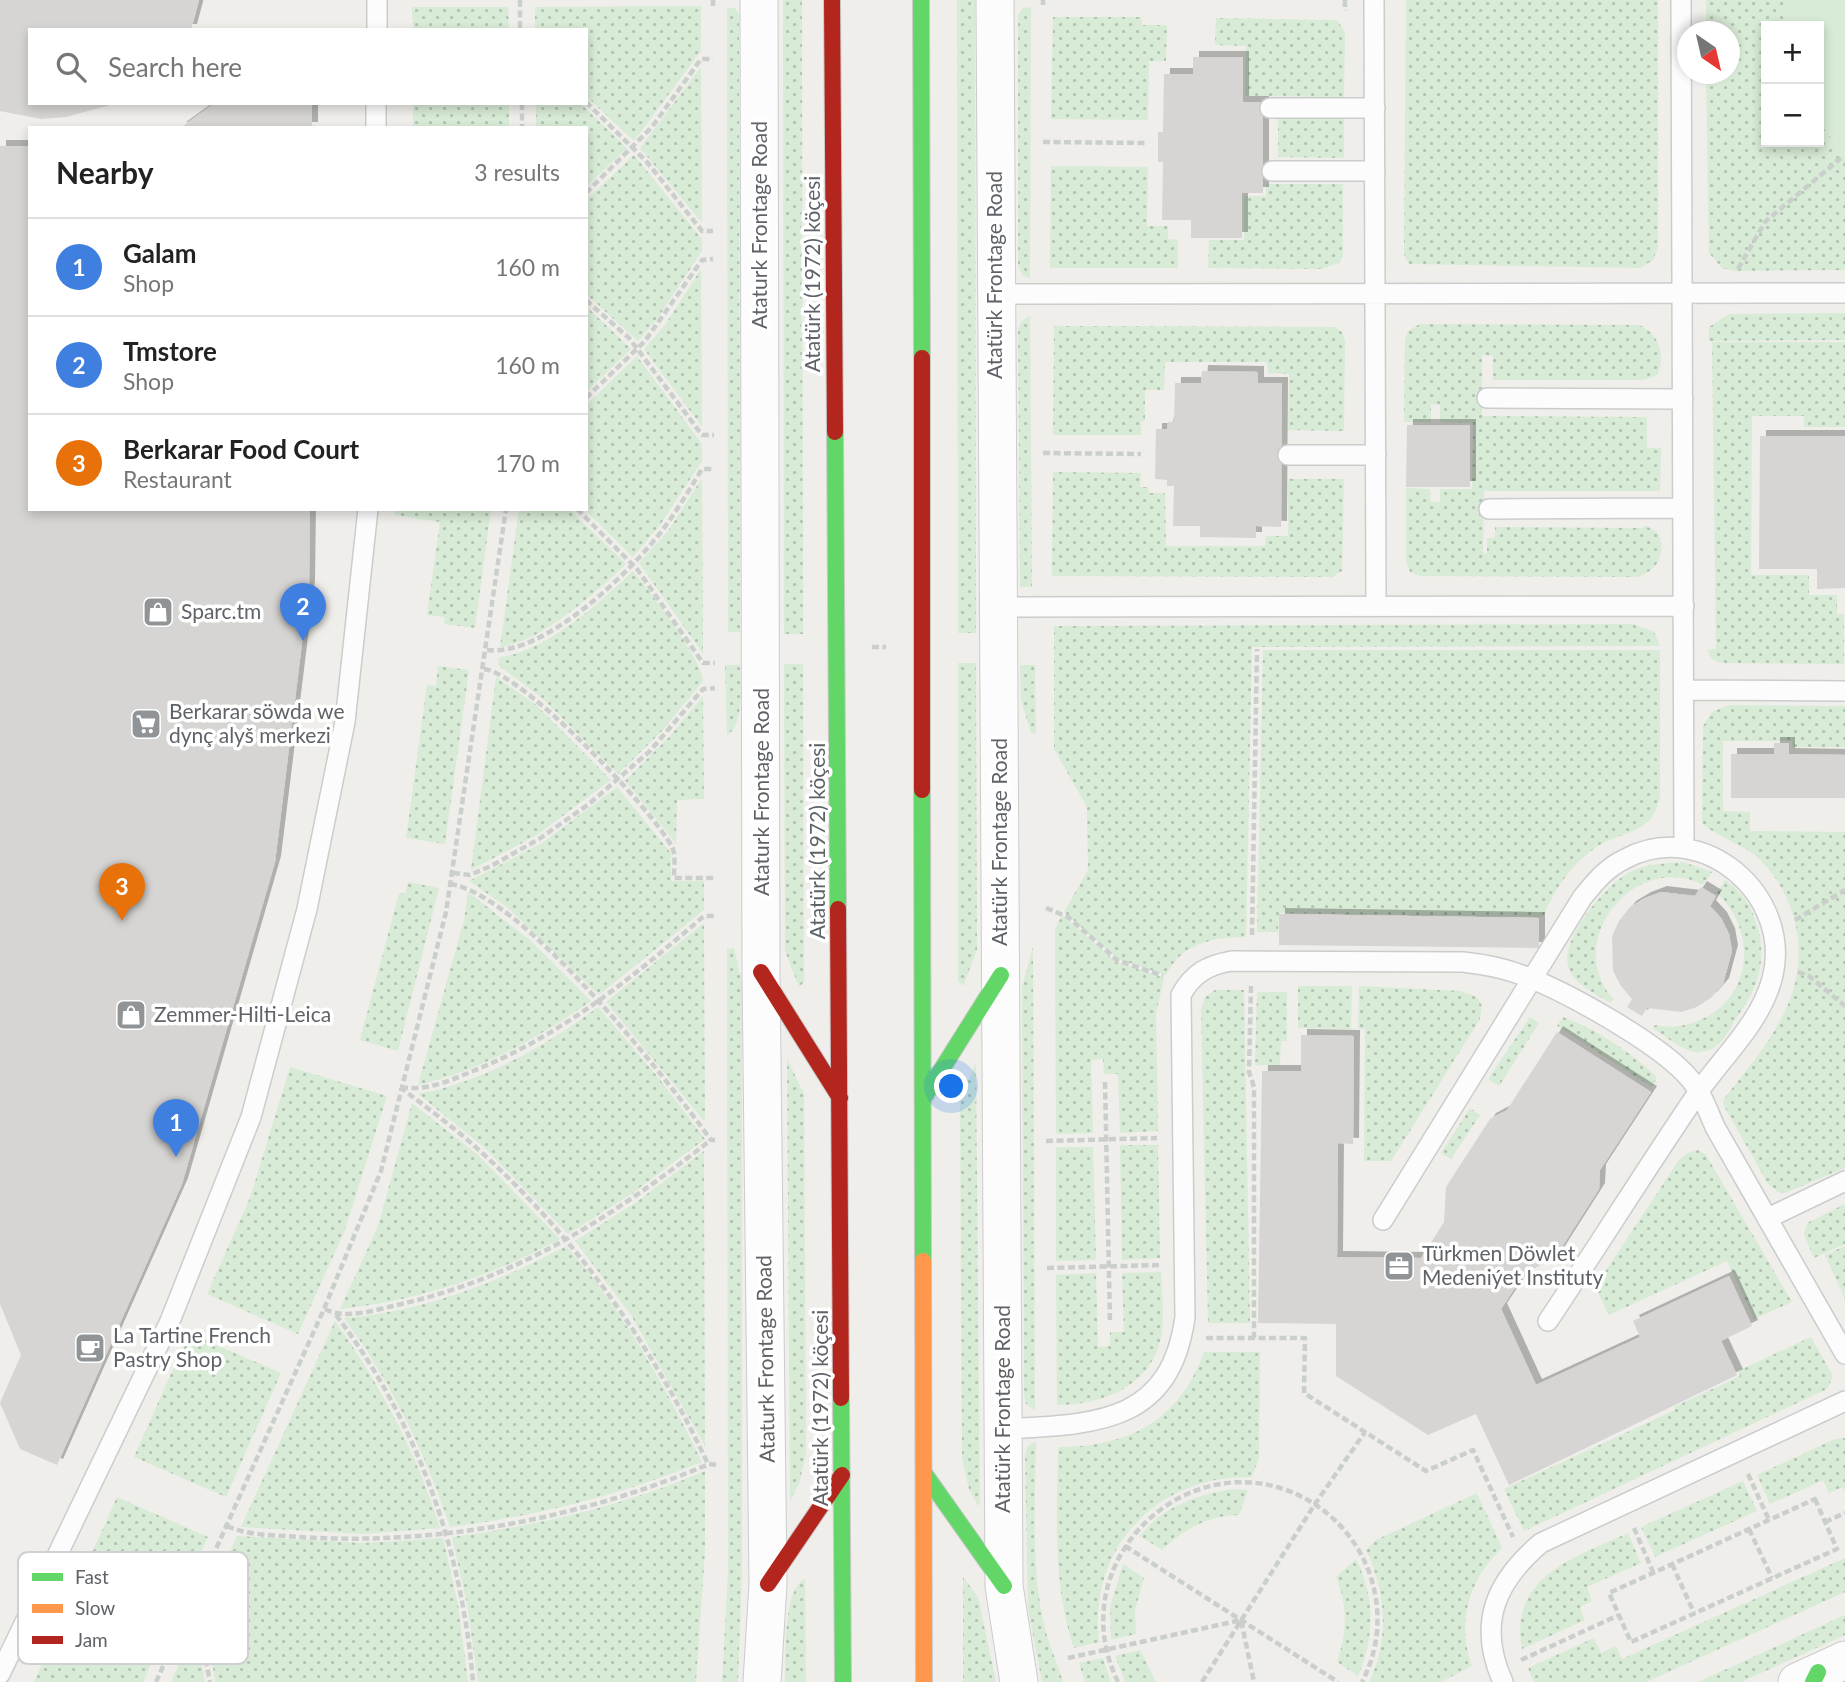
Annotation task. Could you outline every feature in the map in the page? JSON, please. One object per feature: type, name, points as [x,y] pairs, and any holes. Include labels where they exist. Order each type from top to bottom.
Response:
[{"type":"main road","name":"Atatürk (1972) köçesi","points":[[832,0],[843,1682]]},
{"type":"main road","points":[[921,0],[924,1682]]},
{"type":"main road","points":[[761,972],[841,1099]]},
{"type":"main road","points":[[923,1099],[1001,975]]},
{"type":"main road","points":[[923,1473],[1004,1586]]},
{"type":"main road","points":[[768,1584],[842,1475]]},
{"type":"street","name":"Ataturk Frontage Road","points":[[759,0],[761,972],[768,1584],[762,1682]]},
{"type":"street","name":"Atatürk Frontage Road","points":[[995,0],[1004,1586],[1019,1682]]},
{"type":"lane","points":[[377,0],[377,28]]},
{"type":"lane","points":[[1374,0],[1377,606]]},
{"type":"lane","points":[[1681,0],[1684,848]]},
{"type":"lane","points":[[376,105],[376,126]]},
{"type":"lane","points":[[1270,107],[1375,108]]},
{"type":"lane","points":[[1272,171],[1375,171]]},
{"type":"lane","points":[[995,295],[1845,293]]},
{"type":"lane","points":[[1487,398],[1683,399]]},
{"type":"lane","points":[[1288,455],[1376,455]]},
{"type":"lane","points":[[1489,509],[1683,508]]},
{"type":"lane","points":[[59,1552],[170,1321],[251,1117],[307,909],[345,722],[368,511]]},
{"type":"lane","points":[[999,607],[1684,607]]},
{"type":"lane","points":[[1684,690],[1845,691]]},
{"type":"lane","points":[[1383,1220],[1582,898],[1601,875],[1626,858],[1654,849],[1684,848],[1721,861],[1738,872],[1758,894],[1771,920],[1776,950],[1772,979],[1760,1007],[1742,1037],[1699,1092],[1548,1321]]},
{"type":"lane","points":[[1003,1429],[1087,1424],[1122,1413],[1140,1405],[1168,1376],[1177,1357],[1185,1317],[1179,1006],[1181,995],[1195,974],[1208,967],[1233,961],[1463,962],[1497,967],[1531,980],[1645,1043],[1690,1078],[1845,1354]]},
{"type":"lane","points":[[1768,1218],[1845,1181]]},
{"type":"lane","points":[[1507,1673],[1494,1661],[1490,1638],[1492,1614],[1509,1575],[1541,1543],[1845,1401]]},
{"type":"lane","points":[[0,1674],[18,1637]]},
{"type":"path","points":[[520,0],[520,28]]},
{"type":"path","points":[[1345,0],[1345,11]]},
{"type":"path","points":[[588,191],[634,148],[701,59],[713,59]]},
{"type":"path","points":[[588,104],[634,148],[702,231],[713,231]]},
{"type":"path","points":[[522,105],[522,126]]},
{"type":"path","points":[[1042,142],[1148,143]]},
{"type":"path","points":[[1750,274],[1733,273],[1765,222],[1841,159]]},
{"type":"path","points":[[588,396],[638,349],[661,321],[702,260],[713,260]]},
{"type":"path","points":[[588,302],[638,349],[702,435],[714,435]]},
{"type":"path","points":[[1043,453],[1141,454]]},
{"type":"path","points":[[487,650],[506,652],[558,625],[633,564],[664,528],[702,469],[715,469]]},
{"type":"path","points":[[215,1552],[324,1309],[381,1171],[450,884],[506,511]]},
{"type":"path","points":[[579,511],[633,564],[703,663],[715,663]]},
{"type":"path","points":[[872,647],[886,647]]},
{"type":"path","points":[[1251,940],[1258,649]]},
{"type":"path","points":[[484,670],[497,671],[538,701],[618,780],[674,849],[674,878],[716,878]]},
{"type":"path","points":[[452,873],[470,875],[516,852],[567,820],[618,780],[658,743],[703,689],[715,688]]},
{"type":"path","points":[[335,1314],[386,1307],[463,1287],[536,1257],[632,1199],[714,1140],[599,1001],[505,912],[468,886],[450,884]]},
{"type":"path","points":[[1792,922],[1845,890]]},
{"type":"path","points":[[1046,908],[1068,917],[1117,960],[1167,978]]},
{"type":"path","points":[[400,1087],[426,1088],[492,1064],[547,1036],[599,1001],[704,916],[716,916]]},
{"type":"path","points":[[1795,971],[1809,976],[1845,1006]]},
{"type":"path","points":[[1251,978],[1249,1072],[1254,1087],[1254,1338]]},
{"type":"path","points":[[1105,1082],[1110,1323]]},
{"type":"path","points":[[400,1087],[481,1152],[568,1240],[628,1317],[677,1400],[709,1464]]},
{"type":"path","points":[[1046,1141],[1161,1138]]},
{"type":"path","points":[[1047,1268],[1163,1265]]},
{"type":"path","points":[[324,1309],[335,1314],[372,1368],[403,1422],[422,1463],[446,1532],[463,1605],[473,1682]]},
{"type":"path","points":[[1205,1338],[1304,1338],[1304,1393],[1426,1471],[1473,1450],[1516,1542]]},
{"type":"path","points":[[1202,1682],[1315,1504],[1365,1432]]},
{"type":"path","points":[[227,1525],[239,1532],[363,1539],[492,1527],[579,1508],[648,1489],[709,1464],[718,1465]]},
{"type":"path","points":[[1736,1479],[1760,1468]]},
{"type":"path","points":[[1748,1474],[1769,1520]]},
{"type":"path","points":[[1118,1682],[1106,1649],[1103,1628],[1107,1585],[1125,1546],[1153,1513],[1171,1501],[1212,1486],[1254,1483],[1275,1487],[1315,1504],[1347,1533],[1364,1560],[1375,1590],[1377,1633],[1362,1682]]},
{"type":"path","points":[[1815,1499],[1837,1549],[1631,1642],[1609,1592],[1769,1520],[1815,1499]]},
{"type":"path","points":[[1825,1522],[1845,1513]]},
{"type":"path","points":[[1644,1521],[1632,1526],[1653,1572]]},
{"type":"path","points":[[1749,1529],[1772,1578]]},
{"type":"path","points":[[1125,1546],[1338,1682]]},
{"type":"path","points":[[1672,1564],[1694,1613]]},
{"type":"path","points":[[1507,1673],[1521,1660],[1619,1615]]},
{"type":"path","points":[[1068,1658],[1241,1620]]},
{"type":"path","points":[[1241,1620],[1254,1682]]},
{"type":"path","points":[[1518,1650],[1524,1670]]},
{"type":"path","points":[[156,1682],[164,1664]]},
{"type":"path","points":[[206,1664],[210,1682]]},
{"type":"green space","points":[[783,0],[802,0],[803,634],[784,634]]},
{"type":"green space","points":[[957,0],[975,0],[976,633],[958,633]]},
{"type":"green space","points":[[1406,0],[1658,0],[1658,248],[1653,260],[1640,268],[1409,264],[1404,255]]},
{"type":"green space","points":[[1706,0],[1786,0],[1787,21],[1761,21],[1761,147],[1824,147],[1824,128],[1845,158],[1845,270],[1736,271],[1722,268],[1709,253],[1706,84],[1740,84],[1740,21],[1706,21]]},
{"type":"green space","points":[[1786,0],[1845,0],[1845,158],[1824,128],[1824,21],[1787,21]]},
{"type":"green space","points":[[701,6],[701,51],[634,141],[588,98],[588,28],[535,28],[535,7]]},
{"type":"green space","points":[[412,7],[508,7],[509,28],[413,28]]},
{"type":"green space","points":[[1031,7],[1030,278],[1023,276],[1018,265],[1018,15],[1023,8]]},
{"type":"green space","points":[[727,8],[735,8],[739,14],[740,632],[728,632]]},
{"type":"green space","points":[[1053,17],[1141,17],[1142,25],[1167,25],[1166,61],[1149,61],[1148,120],[1051,119]]},
{"type":"green space","points":[[1216,18],[1337,20],[1345,32],[1344,97],[1245,96],[1246,46],[1215,45]]},
{"type":"green space","points":[[701,67],[702,223],[640,148]]},
{"type":"green space","points":[[413,105],[509,105],[509,126],[413,126]]},
{"type":"green space","points":[[536,105],[582,105],[627,148],[588,185],[588,126],[536,126]]},
{"type":"green space","points":[[1278,119],[1344,119],[1344,158],[1278,157]]},
{"type":"green space","points":[[634,155],[702,239],[702,251],[657,319],[638,341],[588,296],[588,198]]},
{"type":"green space","points":[[1051,166],[1148,167],[1147,226],[1168,226],[1168,239],[1178,240],[1178,268],[1050,268]]},
{"type":"green space","points":[[1266,184],[1343,184],[1343,256],[1339,263],[1321,269],[1208,268],[1209,240],[1244,240],[1244,196],[1266,196]]},
{"type":"green space","points":[[701,269],[702,427],[644,349],[665,325]]},
{"type":"green space","points":[[588,308],[631,349],[588,390]]},
{"type":"green space","points":[[1845,313],[1845,340],[1709,341],[1709,327],[1729,314]]},
{"type":"green space","points":[[1030,316],[1032,587],[1020,587],[1018,329],[1022,321]]},
{"type":"green space","points":[[1420,324],[1639,325],[1652,334],[1661,353],[1660,368],[1657,375],[1644,380],[1493,380],[1493,356],[1482,355],[1482,416],[1647,417],[1647,448],[1661,448],[1660,491],[1484,491],[1483,553],[1487,554],[1487,538],[1495,538],[1495,527],[1643,528],[1644,525],[1657,532],[1660,539],[1661,553],[1651,570],[1637,577],[1420,576],[1410,572],[1406,561],[1406,488],[1430,489],[1431,502],[1440,502],[1440,489],[1472,489],[1473,423],[1440,422],[1440,405],[1431,404],[1431,422],[1404,422],[1405,340],[1408,331]]},
{"type":"green space","points":[[1054,326],[1335,327],[1342,332],[1345,340],[1344,431],[1288,430],[1289,374],[1268,373],[1267,362],[1165,362],[1164,390],[1145,390],[1145,421],[1141,421],[1141,435],[1053,435]]},
{"type":"green space","points":[[1712,342],[1845,342],[1845,427],[1804,427],[1804,416],[1752,416],[1751,575],[1809,575],[1809,595],[1837,595],[1837,614],[1844,614],[1844,664],[1723,663],[1717,662],[1709,653],[1708,650],[1716,649]]},
{"type":"green space","points":[[637,356],[702,444],[702,461],[660,525],[633,557],[586,511],[588,403]]},
{"type":"green space","points":[[1053,472],[1141,473],[1140,487],[1148,487],[1149,493],[1165,493],[1166,546],[1265,546],[1266,536],[1288,536],[1288,479],[1344,479],[1342,571],[1332,577],[1052,576]]},
{"type":"green space","points":[[702,478],[703,654],[639,563],[668,531]]},
{"type":"green space","points":[[395,511],[491,511],[475,628],[444,624],[445,617],[427,615],[440,522],[394,515]]},
{"type":"green space","points":[[519,511],[571,511],[626,564],[584,601],[550,626],[533,636],[500,647]]},
{"type":"green space","points":[[633,571],[685,642],[701,671],[703,681],[662,731],[618,774],[541,697],[498,665],[499,657],[534,646],[571,624]]},
{"type":"green space","points":[[1633,624],[1654,632],[1660,646],[1252,647],[1246,937],[1200,944],[1181,955],[1166,975],[1118,959],[1064,912],[1088,870],[1087,807],[1054,749],[1054,626]]},
{"type":"green space","points":[[1263,650],[1660,650],[1660,797],[1656,810],[1642,826],[1602,844],[1583,857],[1562,881],[1543,917],[1279,913],[1278,932],[1257,932]]},
{"type":"green space","points":[[958,663],[976,663],[977,950],[963,986],[958,981]]},
{"type":"green space","points":[[784,664],[803,664],[804,982],[799,987],[785,951]]},
{"type":"green space","points":[[725,665],[740,665],[739,713],[737,723],[727,735]]},
{"type":"green space","points":[[1020,665],[1035,665],[1036,733],[1031,733],[1021,700]]},
{"type":"green space","points":[[438,666],[469,670],[445,844],[406,838],[427,685],[436,686]]},
{"type":"green space","points":[[496,677],[535,704],[611,780],[537,835],[471,870]]},
{"type":"green space","points":[[703,696],[704,799],[677,800],[676,843],[625,781],[669,737]]},
{"type":"green space","points":[[1729,705],[1845,706],[1845,747],[1792,747],[1792,741],[1723,741],[1723,811],[1750,812],[1750,831],[1845,832],[1845,1168],[1785,1193],[1778,1192],[1768,1184],[1723,1104],[1724,1099],[1765,1046],[1785,1011],[1793,991],[1799,949],[1791,908],[1770,871],[1755,855],[1702,822],[1703,726],[1712,712]]},
{"type":"green space","points":[[617,787],[671,853],[671,881],[704,881],[704,910],[599,995],[508,908],[469,881],[542,843]]},
{"type":"green space","points":[[1683,862],[1712,872],[1703,885],[1678,877],[1653,880],[1631,890],[1613,907],[1601,928],[1596,952],[1599,976],[1613,999],[1611,1003],[1581,985],[1569,969],[1567,957],[1578,928],[1599,898],[1634,870]]},
{"type":"green space","points":[[1725,880],[1744,898],[1751,910],[1760,936],[1761,964],[1751,994],[1725,1036],[1713,1048],[1695,1052],[1676,1044],[1653,1028],[1655,1025],[1669,1027],[1688,1024],[1712,1014],[1727,1000],[1738,984],[1744,947],[1740,928],[1731,909],[1717,893]]},
{"type":"green space","points":[[408,882],[439,888],[398,1051],[360,1040],[399,893],[405,894]]},
{"type":"green space","points":[[468,892],[531,941],[591,1001],[551,1027],[487,1062],[418,1085],[464,920]]},
{"type":"green space","points":[[1062,915],[1116,962],[1164,978],[1156,1014],[1158,1131],[1120,1133],[1118,1074],[1104,1074],[1103,1059],[1091,1060],[1093,1133],[1056,1134],[1055,929]]},
{"type":"green space","points":[[704,923],[705,1122],[606,1002]]},
{"type":"green space","points":[[1033,947],[1035,1410],[1026,1404],[1024,1395],[1022,987]]},
{"type":"green space","points":[[734,948],[742,983],[742,1572],[738,1682],[722,1682],[728,1572],[727,949]]},
{"type":"green space","points":[[1298,986],[1352,986],[1351,1029],[1298,1028]]},
{"type":"green space","points":[[1359,986],[1461,991],[1477,997],[1482,1006],[1480,1019],[1391,1161],[1364,1161],[1365,1029],[1358,1029]]},
{"type":"green space","points":[[1215,990],[1244,990],[1250,1323],[1208,1323],[1201,1009],[1205,997]]},
{"type":"green space","points":[[1257,992],[1287,992],[1287,1041],[1281,1041],[1280,1065],[1255,1065]]},
{"type":"green space","points":[[598,1007],[658,1077],[705,1139],[630,1195],[568,1234],[485,1148],[418,1094],[466,1081],[512,1061]]},
{"type":"green space","points":[[1530,1017],[1539,1023],[1499,1086],[1488,1079]]},
{"type":"green space","points":[[1563,1017],[1601,1035],[1636,1059],[1657,1077],[1652,1087],[1557,1026]]},
{"type":"green space","points":[[787,1059],[804,1094],[806,1454],[799,1484],[790,1501]]},
{"type":"green space","points":[[976,1063],[978,1506],[969,1489],[962,1458],[960,1099]]},
{"type":"green space","points":[[290,1067],[387,1096],[345,1230],[298,1334],[207,1294],[250,1198]]},
{"type":"green space","points":[[412,1103],[478,1155],[560,1239],[508,1264],[454,1285],[398,1300],[340,1309],[378,1226]]},
{"type":"green space","points":[[1470,1108],[1480,1115],[1451,1159],[1441,1153]]},
{"type":"green space","points":[[1120,1145],[1158,1145],[1160,1258],[1122,1260]]},
{"type":"green space","points":[[1056,1147],[1093,1147],[1096,1260],[1056,1261]]},
{"type":"green space","points":[[1698,1150],[1706,1155],[1792,1302],[1754,1319],[1727,1261],[1609,1315],[1595,1287],[1679,1160],[1687,1153]]},
{"type":"green space","points":[[704,1151],[705,1446],[631,1315],[575,1241],[635,1203]]},
{"type":"green space","points":[[1845,1204],[1845,1244],[1814,1258],[1804,1235],[1807,1223]]},
{"type":"green space","points":[[566,1246],[606,1296],[642,1350],[702,1462],[641,1485],[578,1503],[515,1517],[450,1527],[430,1472],[392,1392],[344,1318],[402,1309],[459,1294],[514,1272]]},
{"type":"green space","points":[[1845,1246],[1845,1299],[1825,1255]]},
{"type":"green space","points":[[1161,1272],[1161,1337],[1147,1369],[1122,1390],[1107,1397],[1057,1405],[1056,1275],[1096,1273],[1098,1347],[1110,1346],[1110,1332],[1124,1332],[1122,1273]]},
{"type":"green space","points":[[335,1321],[396,1420],[431,1500],[440,1528],[363,1534],[241,1527]]},
{"type":"green space","points":[[189,1333],[281,1373],[226,1497],[134,1457]]},
{"type":"green space","points":[[1811,1337],[1833,1376],[1827,1389],[1524,1531],[1504,1489],[1675,1410],[1674,1407],[1740,1376],[1738,1371]]},
{"type":"green space","points":[[1204,1352],[1260,1352],[1259,1458],[1252,1477],[1218,1480],[1187,1488],[1159,1503],[1136,1523],[1118,1547],[1105,1575],[1099,1607],[1099,1642],[1074,1648],[1062,1599],[1057,1549],[1058,1447],[1107,1442],[1148,1425],[1166,1412],[1181,1396]]},
{"type":"green space","points":[[1845,1438],[1845,1492],[1843,1487],[1829,1493],[1823,1480],[1770,1504],[1757,1475],[1835,1439]]},
{"type":"green space","points":[[1036,1441],[1035,1531],[1039,1598],[1045,1628],[1063,1682],[1042,1682],[1028,1608],[1025,1454],[1028,1446]]},
{"type":"green space","points":[[705,1471],[705,1552],[696,1682],[478,1682],[467,1604],[452,1537],[581,1513],[644,1494]]},
{"type":"green space","points":[[1743,1481],[1757,1511],[1655,1557],[1641,1527]]},
{"type":"green space","points":[[1233,1489],[1248,1490],[1239,1515],[1217,1518],[1198,1525],[1162,1550],[1140,1536],[1170,1510],[1194,1498]]},
{"type":"green space","points":[[1477,1493],[1502,1548],[1481,1573],[1469,1602],[1465,1634],[1472,1666],[1441,1682],[1369,1682],[1380,1649],[1383,1616],[1378,1582],[1366,1550],[1376,1540]]},
{"type":"green space","points":[[117,1497],[208,1537],[201,1552],[92,1552]]},
{"type":"green space","points":[[1628,1533],[1641,1563],[1587,1587],[1592,1601],[1580,1607],[1585,1620],[1522,1649],[1520,1624],[1525,1603],[1536,1587],[1568,1561]]},
{"type":"green space","points":[[237,1536],[363,1543],[443,1538],[458,1605],[468,1682],[215,1682],[212,1664],[248,1664],[248,1552],[230,1552]]},
{"type":"green space","points":[[1845,1558],[1845,1592],[1646,1682],[1534,1682],[1528,1668],[1594,1638],[1601,1653],[1616,1646],[1622,1659]]},
{"type":"green space","points":[[1356,1559],[1367,1588],[1370,1617],[1368,1646],[1358,1676],[1337,1662],[1345,1619],[1343,1598],[1336,1577]]},
{"type":"green space","points":[[1123,1564],[1144,1578],[1135,1610],[1136,1634],[1111,1640],[1110,1607]]},
{"type":"green space","points":[[963,1577],[978,1597],[996,1682],[963,1682]]},
{"type":"green space","points":[[805,1579],[806,1682],[785,1682],[789,1610],[792,1596]]},
{"type":"green space","points":[[1845,1615],[1845,1635],[1741,1682],[1698,1682]]},
{"type":"green space","points":[[1140,1650],[1156,1682],[1125,1682],[1115,1656]]},
{"type":"green space","points":[[1103,1658],[1111,1682],[1085,1682],[1079,1663]]},
{"type":"green space","points":[[42,1664],[151,1664],[143,1682],[34,1682]]},
{"type":"green space","points":[[179,1664],[202,1664],[205,1682],[171,1682]]},
{"type":"building","points":[[0,0],[199,0],[192,28],[28,28],[28,105],[110,105],[66,117],[41,119],[0,111]]},
{"type":"building","points":[[1193,57],[1243,57],[1243,102],[1263,102],[1263,193],[1242,193],[1242,238],[1191,238],[1191,220],[1162,220],[1163,162],[1158,162],[1158,132],[1163,132],[1164,74],[1193,74]]},
{"type":"building","points":[[212,105],[312,105],[312,126],[183,126]]},
{"type":"building","name":"Berkarar söwda we dynç alyš merkezi","points":[[0,146],[28,146],[28,511],[310,511],[309,586],[275,862],[182,1184],[57,1465],[20,1449],[0,1403],[21,1355],[0,1304]]},
{"type":"building","points":[[1202,371],[1258,372],[1258,383],[1282,383],[1281,527],[1256,526],[1256,538],[1200,537],[1200,526],[1173,526],[1174,486],[1167,486],[1167,480],[1155,479],[1156,429],[1167,429],[1168,422],[1174,422],[1175,383],[1201,383]]},
{"type":"building","points":[[1407,425],[1470,425],[1470,487],[1406,487]]},
{"type":"building","points":[[1760,436],[1845,436],[1845,588],[1817,589],[1817,569],[1759,569]]},
{"type":"building","points":[[1774,743],[1789,743],[1789,754],[1845,755],[1845,798],[1731,798],[1731,754],[1774,754]]},
{"type":"building","points":[[1701,887],[1716,896],[1710,906],[1721,918],[1729,934],[1732,951],[1723,984],[1712,997],[1697,1007],[1681,1012],[1647,1008],[1642,1016],[1627,1007],[1632,999],[1613,971],[1612,936],[1630,907],[1645,898],[1661,892],[1695,896]]},
{"type":"building","points":[[1279,914],[1539,918],[1539,948],[1279,945]]},
{"type":"building","name":"Türkmen Döwlet Medeniýet Instituty","points":[[1557,1032],[1651,1092],[1600,1170],[1599,1189],[1555,1258],[1525,1273],[1501,1309],[1536,1385],[1640,1337],[1633,1321],[1729,1276],[1752,1326],[1721,1341],[1737,1375],[1509,1485],[1476,1414],[1428,1435],[1336,1376],[1336,1324],[1258,1323],[1262,1071],[1301,1071],[1301,1035],[1354,1036],[1353,1144],[1338,1143],[1337,1257],[1421,1258],[1444,1222],[1446,1187],[1490,1119],[1507,1110]]},
{"type":"traffic: fast","points":[[921,0],[922,358]]},
{"type":"traffic: fast","points":[[835,432],[838,909]]},
{"type":"traffic: fast","points":[[922,790],[923,1261]]},
{"type":"traffic: fast","points":[[923,1099],[1001,975]]},
{"type":"traffic: fast","points":[[841,1398],[843,1682]]},
{"type":"traffic: fast","points":[[924,1473],[1004,1586]]},
{"type":"traffic: fast","points":[[1813,1682],[1818,1672]]},
{"type":"traffic: slow","points":[[923,1261],[924,1682]]},
{"type":"traffic: jam","points":[[832,0],[835,432]]},
{"type":"traffic: jam","points":[[922,358],[922,790]]},
{"type":"traffic: jam","points":[[838,909],[841,1398]]},
{"type":"traffic: jam","points":[[761,972],[840,1098]]},
{"type":"traffic: jam","points":[[768,1584],[842,1475]]},
{"type":"place","name":"Sparc.tm","points":[[158,612]]},
{"type":"place","name":"Tmstore","points":[[303,641]]},
{"type":"place","name":"Berkarar söwda we dynç alyš merkezi","points":[[146,724]]},
{"type":"place","name":"Berkarar Food Court","points":[[122,921]]},
{"type":"place","name":"Zemmer-Hilti-Leica","points":[[131,1015]]},
{"type":"place","name":"Galam","points":[[176,1157]]},
{"type":"place","name":"Türkmen Döwlet Medeniýet Instituty","points":[[1399,1266]]},
{"type":"place","name":"La Tartine French Pastry Shop","points":[[90,1348]]}]
